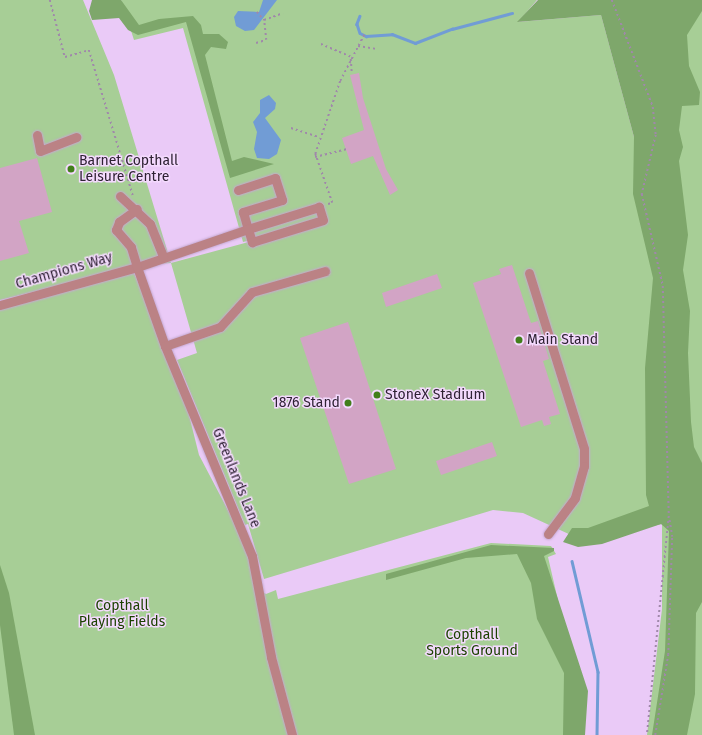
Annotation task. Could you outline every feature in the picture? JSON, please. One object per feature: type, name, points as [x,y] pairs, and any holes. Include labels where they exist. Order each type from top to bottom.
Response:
[{"type":"street","points":[[36,135],[40,151],[76,137]]},
{"type":"street","points":[[238,190],[275,178],[287,216]]},
{"type":"street","points":[[120,196],[137,209],[150,224],[163,256]]},
{"type":"street","points":[[137,267],[163,256],[210,242],[248,228],[319,207],[323,220],[252,242],[248,228],[243,212],[282,200]]},
{"type":"street","name":"Greenlands Lane","points":[[137,209],[119,222],[116,230],[131,247],[165,346],[252,556],[271,657],[292,735]]},
{"type":"street","name":"Champions Way","points":[[0,305],[137,267]]},
{"type":"street","points":[[165,346],[220,327],[252,292],[325,271]]},
{"type":"street","points":[[529,272],[584,449],[584,466],[575,498],[548,534]]},
{"type":"path","points":[[50,0],[65,57],[89,50],[134,198]]},
{"type":"path","points":[[612,0],[653,107],[656,135],[642,194],[663,286],[669,516],[672,537],[668,655],[655,735]]},
{"type":"path","points":[[256,44],[266,40],[264,20],[257,12]]},
{"type":"path","points":[[264,20],[283,13]]},
{"type":"path","points":[[319,209],[332,203],[315,157],[319,138],[351,57],[365,33]]},
{"type":"path","points":[[321,44],[351,57]]},
{"type":"path","points":[[358,46],[378,49]]},
{"type":"path","points":[[351,57],[352,74]]},
{"type":"path","points":[[291,128],[319,138]]},
{"type":"path","points":[[315,157],[346,149]]},
{"type":"path","points":[[647,735],[669,516]]},
{"type":"green space","name":"Barnet Copthall Leisure Centre","points":[[0,0],[83,0],[114,75],[171,263],[143,265],[0,300]]},
{"type":"green space","points":[[92,0],[121,0],[139,25],[159,19],[193,16],[201,25],[203,34],[219,34],[228,42],[226,49],[211,47],[205,55],[232,161],[244,157],[274,164],[230,178],[186,22],[138,35],[128,30],[119,18],[92,20],[89,11]]},
{"type":"green space","points":[[121,0],[537,0],[518,22],[601,15],[634,137],[668,132],[672,0],[702,0],[702,735],[647,735],[662,609],[662,524],[584,541],[523,513],[493,510],[264,579],[248,524],[245,525],[177,360],[197,353],[171,263],[315,224],[243,242],[183,28],[134,40]]},
{"type":"green space","points":[[538,0],[702,0],[702,11],[687,35],[689,66],[700,92],[699,105],[682,106],[679,130],[683,147],[679,161],[688,235],[683,270],[690,311],[688,353],[691,422],[694,447],[702,463],[702,602],[696,613],[695,694],[687,735],[652,735],[665,651],[669,531],[661,524],[602,544],[578,547],[563,542],[572,528],[588,528],[649,506],[646,495],[645,368],[653,278],[633,194],[634,137],[601,15],[517,22]]},
{"type":"green space","name":"Copthall Playing Fields","points":[[134,273],[180,379],[199,455],[252,556],[259,590],[266,594],[276,590],[278,599],[491,543],[551,546],[556,554],[548,557],[569,648],[576,735],[0,735],[0,305]]},
{"type":"green space","points":[[491,545],[554,548],[554,551],[544,556],[588,691],[585,735],[563,735],[564,673],[537,619],[531,583],[517,554],[466,558],[386,580],[386,574]]},
{"type":"green space","points":[[0,565],[9,593],[35,735],[14,735],[0,625]]},
{"type":"water","points":[[263,0],[277,0],[254,30],[245,31],[236,26],[234,17],[238,11],[259,12]]},
{"type":"water","points":[[269,95],[276,103],[275,109],[265,118],[281,140],[277,154],[269,159],[257,158],[254,149],[257,132],[253,122],[260,113],[260,100]]},
{"type":"building","points":[[359,73],[363,98],[386,169],[398,190],[390,195],[373,156],[351,164],[342,138],[364,130],[350,75]]},
{"type":"building","name":"Barnet Copthall Leisure Centre","points":[[37,158],[52,212],[19,221],[29,253],[0,261],[0,168]]},
{"type":"building","name":"Main Stand","points":[[512,265],[531,323],[538,321],[549,359],[543,361],[560,414],[549,417],[551,424],[544,426],[542,420],[521,427],[473,283],[501,274],[499,269]]},
{"type":"building","points":[[437,274],[442,288],[386,307],[382,293]]},
{"type":"building","name":"1876 Stand","points":[[348,322],[396,469],[349,484],[300,338]]},
{"type":"building","points":[[492,442],[497,456],[441,475],[436,461]]},
{"type":"waterway","points":[[360,16],[357,24],[360,33],[366,36],[392,34],[415,43],[452,29],[512,13]]},
{"type":"waterway","points":[[572,561],[598,672],[597,735]]},
{"type":"place","name":"Barnet Copthall Leisure Centre","points":[[71,169]]},
{"type":"place","name":"Main Stand","points":[[519,340]]},
{"type":"place","name":"StoneX Stadium","points":[[377,395]]},
{"type":"place","name":"1876 Stand","points":[[348,403]]},
{"type":"park label","name":"Copthall Sports Ground","points":[[472,644]]}]
